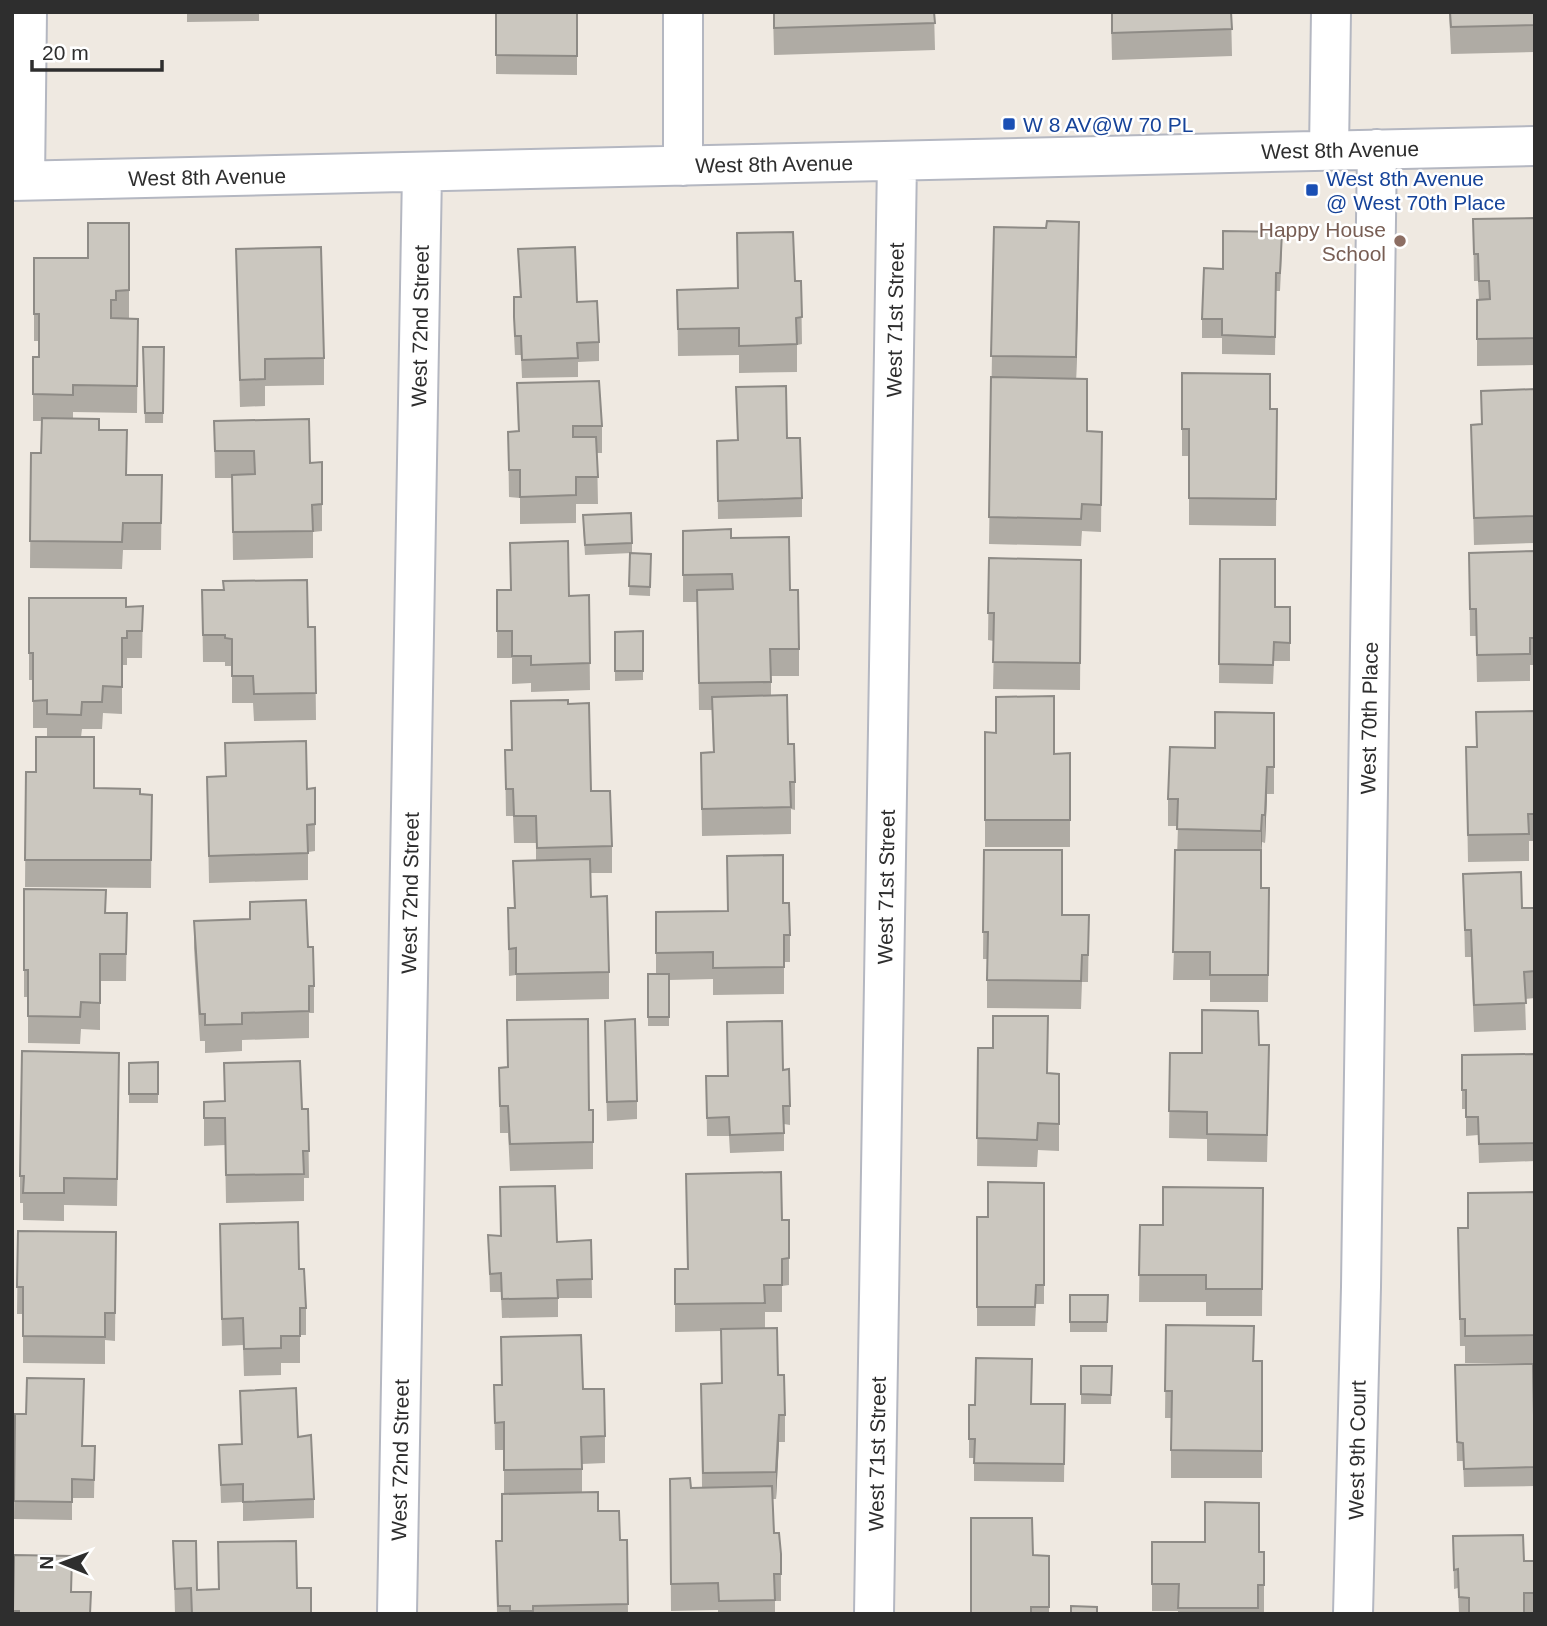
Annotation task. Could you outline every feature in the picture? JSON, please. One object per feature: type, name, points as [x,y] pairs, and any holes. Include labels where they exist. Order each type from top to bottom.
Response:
[{"type":"street","points":[[19,181],[27,12]]},
{"type":"street","points":[[683,12],[683,166]]},
{"type":"street","points":[[1329,150],[1331,12]]},
{"type":"street","name":"West 8th Avenue","points":[[19,181],[1535,146]]},
{"type":"street","name":"West 70th Place","points":[[1361,1287],[1377,149]]},
{"type":"street","name":"West 71st Street","points":[[874,1614],[897,161]]},
{"type":"street","name":"West 72nd Street","points":[[397,1614],[422,172]]},
{"type":"street","name":"West 9th Court","points":[[1353,1614],[1361,1287]]},
{"type":"building","points":[[496,12],[577,12],[577,56],[496,55]]},
{"type":"building","points":[[774,12],[934,12],[935,23],[774,28]]},
{"type":"building","points":[[1112,12],[1231,12],[1232,29],[1112,33]]},
{"type":"building","points":[[1450,12],[1535,12],[1535,25],[1451,27]]},
{"type":"building","points":[[1535,218],[1535,338],[1477,339],[1477,300],[1490,299],[1489,281],[1479,281],[1478,254],[1474,254],[1473,219]]},
{"type":"building","points":[[1047,221],[1079,222],[1076,357],[991,356],[994,227],[1046,228]]},
{"type":"building","points":[[88,223],[129,223],[129,290],[116,291],[116,300],[111,300],[111,318],[138,319],[137,386],[73,385],[73,395],[33,394],[33,357],[39,357],[39,314],[34,314],[34,258],[88,258]]},
{"type":"building","points":[[1223,231],[1282,232],[1280,273],[1276,273],[1275,337],[1222,335],[1222,319],[1202,319],[1204,268],[1223,269]]},
{"type":"building","points":[[793,232],[795,281],[801,281],[802,317],[796,318],[797,344],[739,346],[739,328],[678,329],[677,290],[738,288],[737,233]]},
{"type":"building","points":[[321,247],[324,358],[265,359],[265,379],[240,380],[236,249]]},
{"type":"building","points":[[575,247],[577,302],[597,301],[599,342],[577,343],[578,358],[522,360],[521,336],[515,336],[514,317],[514,297],[521,297],[518,249]]},
{"type":"building","points":[[143,347],[164,347],[163,413],[145,413]]},
{"type":"building","points":[[1182,373],[1270,374],[1270,409],[1277,409],[1276,499],[1189,498],[1189,429],[1182,429]]},
{"type":"building","points":[[991,377],[1087,379],[1087,431],[1102,432],[1101,505],[1082,504],[1081,519],[989,517]]},
{"type":"building","points":[[599,381],[602,426],[573,426],[573,437],[596,437],[598,477],[576,477],[576,495],[520,497],[520,470],[509,470],[508,432],[519,431],[517,383]]},
{"type":"building","points":[[786,386],[787,438],[800,438],[802,498],[718,501],[717,441],[738,440],[736,387]]},
{"type":"building","points":[[1535,389],[1535,516],[1474,518],[1471,425],[1482,424],[1481,391]]},
{"type":"building","points":[[42,418],[99,419],[99,430],[127,430],[126,475],[162,475],[161,523],[123,523],[122,542],[30,541],[31,453],[41,453]]},
{"type":"building","points":[[309,419],[310,463],[322,462],[322,504],[312,505],[313,531],[233,532],[232,475],[255,474],[254,451],[215,451],[214,421]]},
{"type":"building","points":[[631,513],[632,543],[585,545],[583,515]]},
{"type":"building","points":[[731,529],[731,538],[789,537],[790,590],[798,590],[799,649],[770,649],[771,682],[699,683],[697,590],[733,589],[732,574],[683,575],[683,531]]},
{"type":"building","points":[[568,541],[569,596],[589,595],[590,663],[531,665],[531,656],[512,656],[512,631],[497,631],[497,590],[511,590],[510,543]]},
{"type":"building","points":[[1535,551],[1535,638],[1530,638],[1530,654],[1477,655],[1476,609],[1470,609],[1469,553]]},
{"type":"building","points":[[630,553],[651,554],[650,587],[629,586]]},
{"type":"building","points":[[989,558],[1081,560],[1080,663],[993,662],[994,613],[988,613]]},
{"type":"building","points":[[1220,559],[1275,559],[1275,607],[1290,607],[1290,643],[1274,642],[1273,665],[1219,664]]},
{"type":"building","points":[[307,580],[308,627],[315,627],[316,693],[254,694],[253,676],[232,676],[232,639],[225,638],[225,635],[203,635],[202,590],[224,590],[223,581]]},
{"type":"building","points":[[29,598],[126,598],[126,607],[143,606],[142,631],[127,631],[127,638],[122,638],[122,687],[103,686],[102,702],[82,702],[81,715],[47,714],[47,700],[33,701],[33,653],[29,653]]},
{"type":"building","points":[[643,631],[643,671],[615,671],[615,632]]},
{"type":"building","points":[[787,695],[788,744],[794,744],[795,782],[790,782],[791,807],[702,809],[701,753],[714,752],[712,697]]},
{"type":"building","points":[[1054,696],[1054,754],[1070,753],[1070,820],[985,820],[985,732],[996,733],[996,697]]},
{"type":"building","points":[[568,700],[568,704],[589,703],[591,791],[610,791],[612,846],[537,848],[536,816],[514,816],[513,789],[506,789],[505,750],[512,750],[511,701]]},
{"type":"building","points":[[1534,711],[1535,814],[1528,814],[1529,834],[1468,835],[1466,747],[1477,747],[1476,712]]},
{"type":"building","points":[[1215,712],[1274,713],[1274,767],[1267,767],[1265,815],[1262,815],[1261,831],[1177,829],[1178,799],[1168,799],[1170,747],[1215,748]]},
{"type":"building","points":[[36,737],[94,737],[94,788],[140,789],[140,794],[152,795],[151,860],[25,860],[26,772],[36,772]]},
{"type":"building","points":[[306,741],[307,789],[315,788],[315,824],[307,825],[308,853],[209,856],[207,777],[226,776],[225,743]]},
{"type":"building","points":[[984,850],[1062,850],[1062,915],[1089,915],[1088,955],[1082,955],[1081,981],[987,980],[988,932],[983,932]]},
{"type":"building","points":[[1175,850],[1261,850],[1261,888],[1269,888],[1268,975],[1210,975],[1210,952],[1173,952]]},
{"type":"building","points":[[783,855],[783,903],[789,903],[790,935],[784,935],[784,967],[713,968],[713,952],[656,953],[656,912],[728,911],[727,856]]},
{"type":"building","points":[[590,859],[591,897],[607,896],[609,972],[516,974],[516,948],[509,949],[508,908],[515,908],[513,861]]},
{"type":"building","points":[[1521,872],[1522,908],[1535,908],[1535,971],[1524,972],[1526,1003],[1474,1005],[1471,930],[1465,930],[1463,874]]},
{"type":"building","points":[[24,889],[106,890],[105,913],[127,913],[126,954],[100,954],[100,1003],[81,1002],[80,1017],[28,1016],[28,970],[24,970]]},
{"type":"building","points":[[306,900],[308,947],[313,947],[314,986],[309,986],[309,1011],[242,1013],[242,1024],[205,1025],[205,1014],[200,1014],[194,921],[250,919],[250,902]]},
{"type":"building","points":[[648,974],[669,974],[669,1017],[648,1017]]},
{"type":"building","points":[[1202,1010],[1258,1011],[1259,1045],[1269,1045],[1267,1135],[1207,1134],[1207,1112],[1169,1111],[1170,1053],[1202,1053]]},
{"type":"building","points":[[993,1016],[1048,1016],[1047,1073],[1059,1074],[1059,1124],[1038,1123],[1037,1140],[977,1138],[978,1048],[993,1048]]},
{"type":"building","points":[[588,1019],[589,1110],[593,1110],[593,1142],[510,1144],[508,1106],[500,1106],[499,1068],[508,1067],[507,1020]]},
{"type":"building","points":[[635,1019],[637,1101],[607,1102],[605,1021]]},
{"type":"building","points":[[782,1021],[783,1070],[789,1069],[790,1106],[783,1106],[784,1133],[730,1135],[729,1117],[707,1118],[706,1076],[728,1076],[727,1022]]},
{"type":"building","points":[[22,1051],[119,1053],[117,1179],[64,1178],[64,1193],[23,1193],[24,1176],[20,1176]]},
{"type":"building","points":[[1535,1054],[1535,1143],[1479,1144],[1478,1117],[1466,1117],[1466,1090],[1462,1090],[1462,1055]]},
{"type":"building","points":[[300,1061],[302,1109],[308,1109],[309,1151],[303,1151],[304,1174],[226,1175],[225,1118],[204,1118],[204,1102],[225,1101],[224,1063]]},
{"type":"building","points":[[158,1062],[158,1094],[129,1094],[129,1063]]},
{"type":"building","points":[[781,1172],[782,1220],[789,1220],[789,1258],[782,1259],[782,1285],[764,1285],[765,1303],[675,1304],[675,1269],[688,1269],[686,1174]]},
{"type":"building","points":[[988,1182],[1044,1183],[1044,1285],[1036,1285],[1035,1307],[977,1307],[977,1217],[988,1217]]},
{"type":"building","points":[[555,1186],[557,1242],[591,1240],[592,1279],[557,1280],[558,1298],[502,1299],[501,1273],[490,1274],[488,1235],[501,1236],[500,1187]]},
{"type":"building","points":[[1163,1187],[1263,1188],[1262,1289],[1206,1289],[1206,1275],[1139,1275],[1140,1225],[1163,1225]]},
{"type":"building","points":[[1535,1192],[1535,1335],[1465,1336],[1465,1319],[1460,1319],[1458,1228],[1468,1228],[1468,1193]]},
{"type":"building","points":[[298,1222],[299,1269],[304,1269],[306,1308],[300,1308],[300,1336],[281,1336],[281,1348],[244,1349],[243,1318],[222,1319],[220,1224]]},
{"type":"building","points":[[18,1231],[116,1232],[115,1313],[105,1313],[105,1337],[23,1336],[23,1287],[17,1287]]},
{"type":"building","points":[[1070,1295],[1108,1295],[1107,1322],[1070,1322]]},
{"type":"building","points":[[1166,1325],[1254,1326],[1253,1361],[1262,1361],[1262,1451],[1171,1450],[1172,1391],[1165,1391]]},
{"type":"building","points":[[777,1328],[778,1375],[784,1375],[785,1415],[779,1415],[776,1472],[703,1473],[701,1384],[722,1383],[721,1329]]},
{"type":"building","points":[[581,1335],[583,1389],[604,1389],[605,1436],[581,1437],[582,1469],[504,1470],[504,1422],[495,1423],[494,1385],[502,1385],[501,1337]]},
{"type":"building","points":[[976,1358],[1032,1359],[1031,1404],[1065,1404],[1064,1464],[974,1463],[975,1439],[969,1439],[969,1405],[975,1405]]},
{"type":"building","points":[[1533,1364],[1535,1467],[1464,1469],[1463,1443],[1457,1442],[1455,1365]]},
{"type":"building","points":[[1081,1366],[1112,1366],[1111,1395],[1081,1394]]},
{"type":"building","points":[[27,1378],[84,1379],[82,1446],[95,1446],[94,1480],[72,1479],[72,1502],[14,1501],[15,1414],[26,1414]]},
{"type":"building","points":[[296,1388],[298,1437],[311,1435],[314,1499],[243,1502],[243,1484],[221,1485],[219,1445],[242,1444],[240,1391]]},
{"type":"building","points":[[690,1478],[691,1488],[772,1486],[774,1533],[779,1533],[781,1554],[781,1574],[774,1574],[775,1600],[719,1601],[718,1583],[671,1584],[670,1479]]},
{"type":"building","points":[[598,1492],[598,1511],[619,1511],[620,1540],[627,1540],[628,1604],[533,1606],[533,1611],[510,1611],[510,1606],[498,1606],[496,1541],[502,1541],[502,1494]]},
{"type":"building","points":[[1205,1502],[1259,1503],[1259,1552],[1264,1552],[1264,1585],[1258,1585],[1258,1608],[1178,1608],[1179,1584],[1152,1584],[1152,1542],[1205,1542]]},
{"type":"building","points":[[971,1518],[1032,1518],[1033,1555],[1049,1556],[1049,1607],[1031,1607],[1031,1614],[971,1614]]},
{"type":"building","points":[[1523,1535],[1524,1561],[1535,1561],[1535,1593],[1524,1593],[1524,1614],[1469,1614],[1469,1598],[1459,1597],[1458,1569],[1454,1570],[1453,1536]]},
{"type":"building","points":[[173,1541],[196,1541],[197,1590],[219,1589],[218,1542],[296,1541],[297,1588],[311,1588],[311,1614],[192,1614],[191,1588],[175,1589]]},
{"type":"building","points":[[14,1555],[72,1556],[71,1592],[91,1592],[90,1614],[19,1614],[19,1611],[13,1611]]},
{"type":"building","points":[[1071,1606],[1097,1607],[1097,1614],[1071,1614]]},
{"type":"place","name":"W 8 AV@W 70 PL","points":[[1009,124]]},
{"type":"place","name":"West 8th Avenue @ West 70th Place","points":[[1312,190]]},
{"type":"place","name":"Happy House School","points":[[1400,241]]}]
